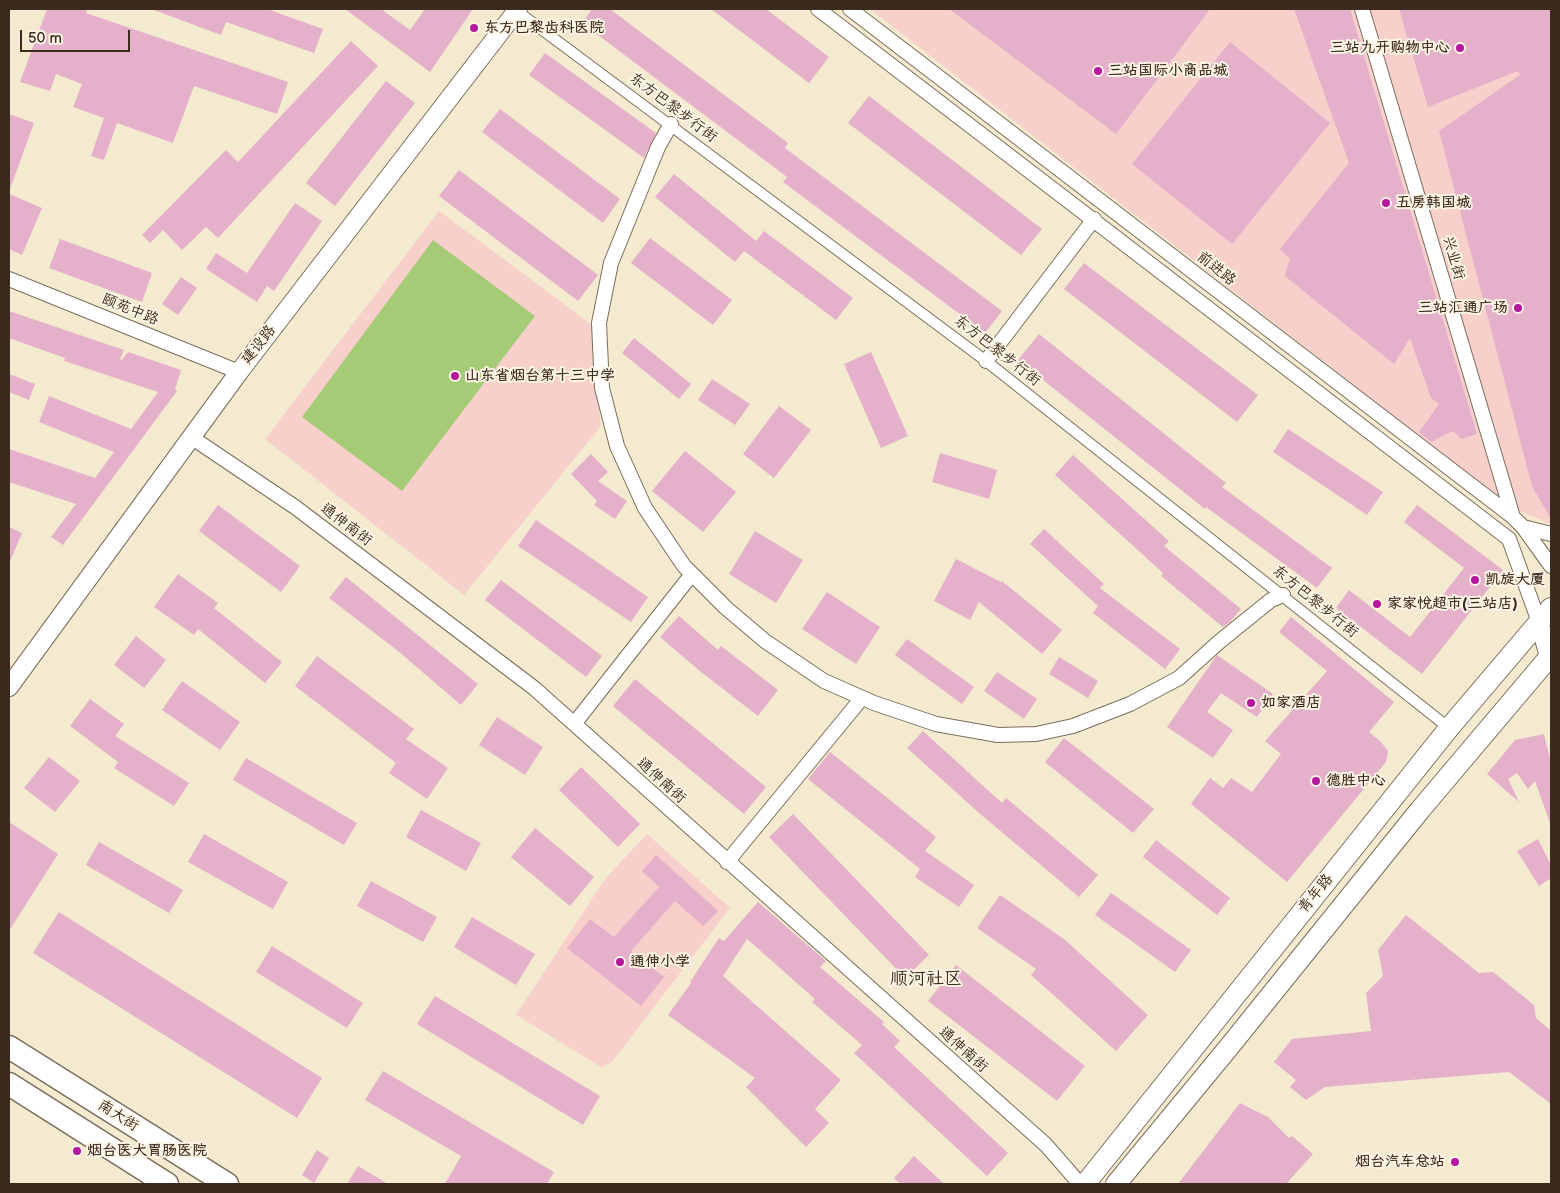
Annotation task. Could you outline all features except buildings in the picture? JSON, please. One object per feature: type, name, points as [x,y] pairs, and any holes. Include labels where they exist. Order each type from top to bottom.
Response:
[{"type":"main road","name":"青年路","points":[[1085,1184],[1449,728],[1545,615]]},
{"type":"main road","name":"青年路","points":[[1116,1184],[1420,810],[1551,658]]},
{"type":"main road","name":"南大街","points":[[9,1047],[227,1184]]},
{"type":"main road","name":"南大街","points":[[9,1084],[167,1184]]},
{"type":"street","points":[[818,9],[1509,539],[1545,615],[1551,658]]},
{"type":"street","name":"前进路","points":[[850,9],[1512,517],[1523,527],[1551,566]]},
{"type":"street","name":"兴业街","points":[[1362,9],[1512,517]]},
{"type":"street","name":"东方巴黎步行街","points":[[517,10],[986,361],[1449,728]]},
{"type":"street","name":"建设路","points":[[9,687],[238,372],[517,10]]},
{"type":"street","points":[[670,124],[658,147],[611,263],[598,323],[602,388],[617,446],[645,508],[684,566],[726,608],[765,641],[824,681],[862,698],[936,724],[998,735],[1036,734],[1073,726],[1130,704],[1179,678],[1271,600],[1282,595]]},
{"type":"street","points":[[986,361],[1094,219]]},
{"type":"street","name":"颐苑中路","points":[[9,279],[238,372]]},
{"type":"street","name":"通伸南街","points":[[191,437],[295,506],[534,688],[1046,1145],[1080,1184]]},
{"type":"street","points":[[1523,527],[1551,534]]},
{"type":"street","points":[[574,724],[692,574]]},
{"type":"street","points":[[727,862],[862,698]]},
{"type":"shaded area","points":[[870,9],[1551,9],[1551,524],[1519,511],[1489,490]]},
{"type":"shaded area","name":"山东省烟台第十三中学","points":[[439,211],[592,325],[601,426],[464,595],[265,439]]},
{"type":"shaded area","name":"通伸小学","points":[[647,834],[730,908],[612,1062],[601,1067],[516,1015],[605,879]]},
{"type":"green space","points":[[433,240],[535,316],[402,491],[302,417]]},
{"type":"place","name":"东方巴黎齿科医院","points":[[474,28]]},
{"type":"place","name":"三站九开购物中心","points":[[1460,48]]},
{"type":"place","name":"三站国际小商品城","points":[[1098,71]]},
{"type":"place","name":"五房韩国城","points":[[1386,203]]},
{"type":"place","name":"三站汇通广场","points":[[1518,308]]},
{"type":"place","name":"山东省烟台第十三中学","points":[[455,376]]},
{"type":"place","name":"凯旋大厦","points":[[1475,580]]},
{"type":"place","name":"家家悦超市(三站店)","points":[[1377,604]]},
{"type":"place","name":"如家酒店","points":[[1251,703]]},
{"type":"place","name":"德胜中心","points":[[1316,781]]},
{"type":"place","name":"通伸小学","points":[[620,962]]},
{"type":"place","name":"烟台医大胃肠医院","points":[[77,1151]]},
{"type":"place","name":"烟台汽车总站","points":[[1455,1162]]},
{"type":"district","name":"顺河社区","points":[[926,979]]}]
